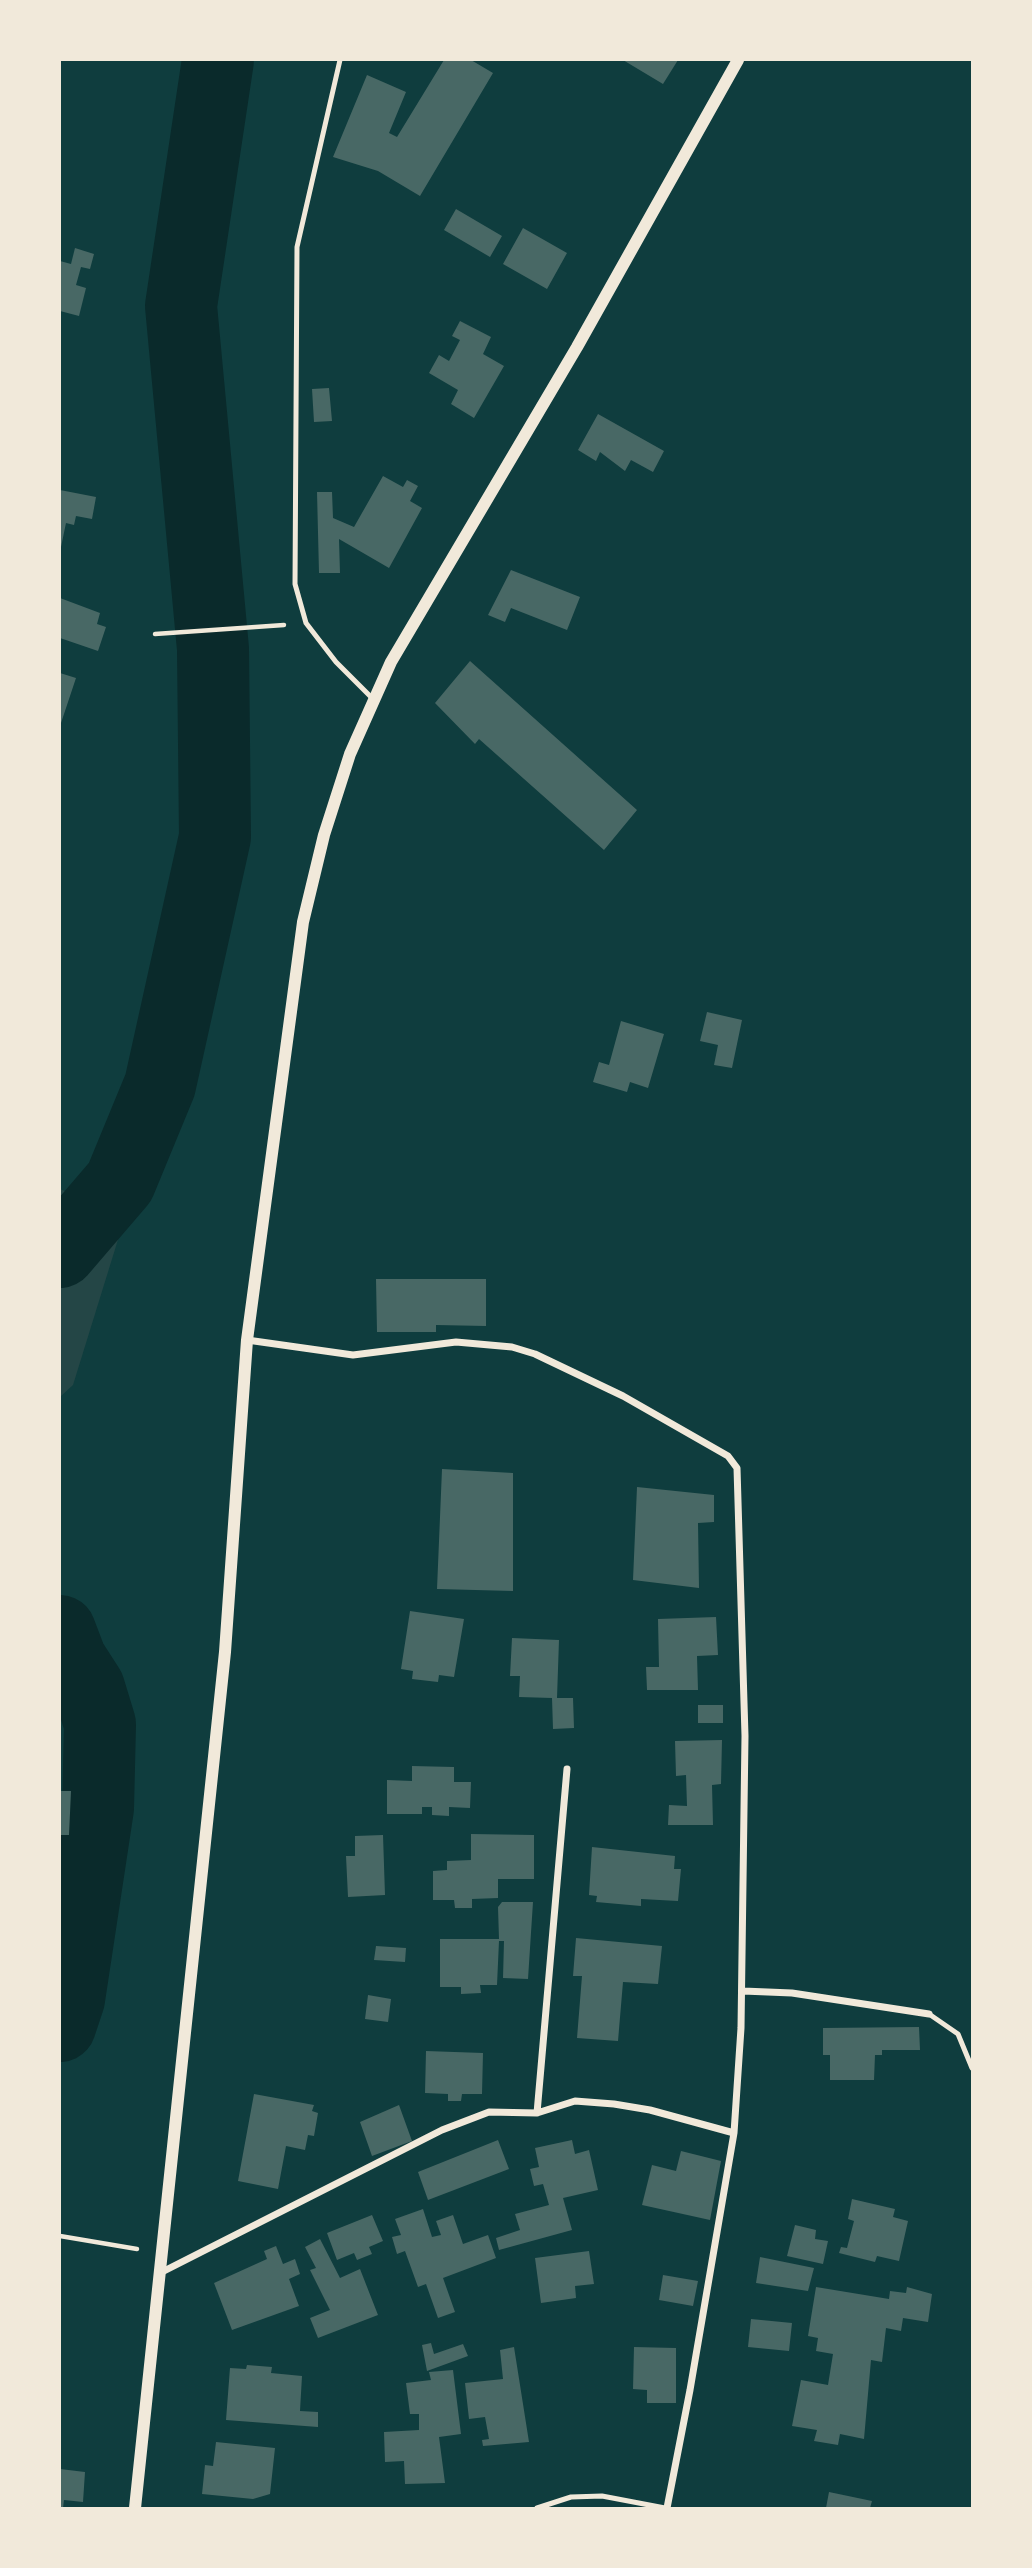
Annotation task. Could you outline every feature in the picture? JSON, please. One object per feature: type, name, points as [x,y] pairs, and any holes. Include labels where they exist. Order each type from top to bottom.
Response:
[{"type":"street","points":[[135,2508],[225,1652],[247,1340],[303,922],[324,835],[349,754],[391,662],[577,347],[738,60]]},
{"type":"street","points":[[247,1340],[353,1355],[456,1342],[512,1348],[535,1354],[623,1395],[729,1456],[737,1468],[743,1656],[743,1991],[734,2133],[691,2390],[666,2508]]},
{"type":"street","points":[[537,2113],[567,1769]]},
{"type":"street","points":[[743,1991],[792,1993],[929,2014]]},
{"type":"street","points":[[160,2273],[442,2130],[489,2112],[537,2113],[575,2101],[614,2104],[650,2110],[734,2133]]},
{"type":"lane","points":[[340,60],[297,247],[295,584],[306,623],[336,662],[374,700]]},
{"type":"lane","points":[[929,2014],[958,2035],[972,2068]]},
{"type":"lane","points":[[537,2508],[571,2497],[603,2497],[666,2508]]},
{"type":"path","points":[[155,634],[254,627]]},
{"type":"path","points":[[60,2236],[162,2253]]},
{"type":"shaded area","points":[[60,1189],[125,1217],[73,1385],[60,1397]]},
{"type":"building","points":[[444,60],[471,60],[493,73],[420,196],[378,171],[333,157],[367,75],[406,92],[389,133],[397,137]]},
{"type":"building","points":[[623,60],[678,60],[663,84]]},
{"type":"building","points":[[456,209],[502,236],[490,257],[444,230]]},
{"type":"building","points":[[523,228],[567,253],[547,289],[503,264]]},
{"type":"building","points":[[75,248],[94,254],[90,269],[81,267],[76,285],[86,288],[79,316],[60,311],[60,261],[71,264]]},
{"type":"building","points":[[460,321],[491,337],[483,354],[504,366],[474,418],[451,404],[458,390],[429,373],[439,355],[449,361],[460,340],[452,336]]},
{"type":"building","points":[[329,388],[332,421],[314,422],[312,389]]},
{"type":"building","points":[[598,414],[664,451],[653,472],[631,460],[625,471],[600,452],[596,461],[578,450]]},
{"type":"building","points":[[383,476],[403,487],[407,480],[418,486],[410,501],[422,508],[389,568],[339,539],[340,573],[319,573],[317,492],[332,492],[333,518],[354,527]]},
{"type":"building","points":[[60,490],[96,497],[92,519],[76,516],[74,525],[66,523],[61,547]]},
{"type":"building","points":[[511,570],[580,597],[567,630],[511,608],[505,622],[488,615]]},
{"type":"building","points":[[60,598],[100,613],[97,624],[106,627],[98,651],[60,638]]},
{"type":"building","points":[[470,661],[637,810],[604,850],[479,739],[475,744],[435,703]]},
{"type":"building","points":[[60,673],[76,678],[60,726]]},
{"type":"building","points":[[707,1012],[742,1020],[732,1068],[714,1065],[718,1045],[700,1041]]},
{"type":"building","points":[[621,1021],[664,1034],[648,1088],[630,1082],[627,1092],[593,1082],[599,1062],[609,1065]]},
{"type":"building","points":[[376,1279],[486,1279],[486,1326],[436,1325],[436,1332],[377,1332]]},
{"type":"building","points":[[442,1469],[513,1473],[513,1591],[437,1589]]},
{"type":"building","points":[[637,1487],[714,1495],[714,1522],[698,1523],[699,1588],[633,1580]]},
{"type":"building","points":[[410,1611],[464,1619],[454,1677],[439,1675],[438,1682],[412,1679],[413,1671],[401,1669]]},
{"type":"building","points":[[716,1617],[718,1655],[697,1656],[698,1690],[647,1690],[646,1667],[659,1667],[658,1619]]},
{"type":"building","points":[[512,1638],[559,1640],[557,1698],[573,1698],[574,1728],[553,1729],[552,1698],[519,1697],[520,1676],[510,1676]]},
{"type":"building","points":[[698,1705],[723,1705],[723,1723],[698,1723]]},
{"type":"building","points":[[722,1740],[721,1784],[712,1785],[713,1825],[668,1825],[669,1805],[687,1806],[686,1775],[676,1776],[675,1741]]},
{"type":"building","points":[[412,1766],[454,1767],[454,1782],[471,1782],[470,1808],[449,1807],[449,1816],[432,1815],[432,1807],[422,1807],[422,1814],[387,1814],[387,1780],[412,1781]]},
{"type":"building","points":[[60,1791],[71,1791],[69,1835],[60,1835]]},
{"type":"building","points":[[471,1834],[534,1835],[534,1879],[498,1879],[498,1898],[472,1899],[472,1908],[455,1908],[454,1900],[433,1900],[433,1871],[447,1870],[447,1861],[471,1860]]},
{"type":"building","points":[[383,1835],[385,1895],[348,1897],[346,1856],[355,1856],[355,1836]]},
{"type":"building","points":[[592,1847],[675,1856],[674,1869],[681,1869],[678,1901],[641,1899],[641,1906],[596,1902],[597,1896],[589,1895]]},
{"type":"building","points":[[502,1902],[533,1902],[528,1979],[503,1978],[504,1941],[499,1941],[497,1985],[480,1985],[481,1993],[461,1994],[461,1987],[440,1987],[440,1939],[499,1939],[498,1907]]},
{"type":"building","points":[[576,1938],[662,1946],[658,1984],[623,1982],[618,2041],[577,2038],[582,1976],[573,1976]]},
{"type":"building","points":[[376,1946],[406,1948],[405,1962],[374,1960]]},
{"type":"building","points":[[368,1995],[391,1999],[388,2022],[365,2019]]},
{"type":"building","points":[[919,2027],[920,2050],[882,2050],[882,2055],[875,2055],[874,2080],[830,2080],[830,2055],[823,2055],[823,2028]]},
{"type":"building","points":[[426,2051],[483,2053],[482,2094],[462,2094],[461,2101],[448,2101],[448,2094],[425,2093]]},
{"type":"building","points":[[254,2094],[314,2105],[312,2111],[318,2113],[314,2136],[308,2135],[305,2150],[286,2146],[278,2189],[238,2181]]},
{"type":"building","points":[[399,2105],[412,2141],[372,2156],[360,2122]]},
{"type":"building","points":[[498,2140],[509,2169],[428,2200],[418,2172]]},
{"type":"building","points":[[572,2140],[575,2154],[589,2150],[598,2190],[563,2198],[572,2230],[499,2250],[496,2238],[520,2230],[515,2214],[549,2205],[543,2184],[534,2186],[530,2169],[539,2167],[535,2148]]},
{"type":"building","points":[[681,2151],[721,2161],[710,2220],[642,2205],[652,2165],[676,2171]]},
{"type":"building","points":[[852,2199],[895,2209],[893,2217],[908,2221],[899,2261],[877,2256],[875,2262],[839,2253],[841,2247],[847,2248],[854,2221],[848,2219]]},
{"type":"building","points":[[423,2209],[432,2237],[441,2235],[436,2221],[453,2215],[463,2244],[488,2235],[496,2258],[443,2278],[455,2312],[438,2318],[426,2284],[418,2287],[405,2251],[397,2254],[392,2237],[401,2235],[395,2219]]},
{"type":"building","points":[[372,2215],[383,2241],[369,2247],[372,2254],[357,2260],[354,2253],[337,2260],[327,2233]]},
{"type":"building","points":[[795,2225],[816,2230],[815,2239],[828,2241],[823,2264],[787,2256]]},
{"type":"building","points":[[320,2239],[340,2278],[360,2269],[378,2315],[318,2338],[310,2318],[330,2310],[310,2270],[316,2268],[305,2247]]},
{"type":"building","points":[[276,2246],[283,2264],[295,2259],[300,2274],[289,2279],[299,2306],[232,2330],[214,2283],[267,2259],[264,2251]]},
{"type":"building","points":[[589,2251],[594,2284],[575,2286],[576,2298],[541,2303],[535,2258]]},
{"type":"building","points":[[760,2257],[814,2268],[808,2291],[756,2283]]},
{"type":"building","points":[[663,2275],[698,2281],[693,2306],[659,2300]]},
{"type":"building","points":[[816,2287],[889,2299],[890,2291],[906,2293],[907,2287],[932,2294],[928,2322],[903,2318],[901,2331],[886,2328],[882,2362],[871,2360],[864,2439],[840,2434],[838,2445],[814,2441],[817,2430],[792,2426],[801,2380],[828,2385],[833,2354],[816,2351],[818,2338],[808,2336]]},
{"type":"building","points":[[751,2319],[792,2323],[789,2351],[748,2347]]},
{"type":"building","points":[[431,2343],[434,2354],[463,2344],[468,2356],[427,2371],[422,2345]]},
{"type":"building","points":[[514,2347],[529,2442],[483,2446],[482,2440],[489,2439],[485,2417],[469,2419],[465,2383],[503,2379],[500,2350]]},
{"type":"building","points":[[634,2347],[676,2348],[676,2403],[647,2403],[647,2390],[633,2389]]},
{"type":"building","points":[[247,2365],[272,2367],[271,2373],[302,2376],[300,2411],[318,2412],[318,2427],[226,2420],[230,2368],[246,2369]]},
{"type":"building","points":[[453,2370],[461,2434],[439,2437],[445,2483],[405,2484],[404,2461],[385,2462],[384,2432],[419,2430],[419,2414],[410,2414],[406,2383],[431,2380],[429,2372]]},
{"type":"building","points":[[216,2442],[275,2448],[270,2494],[253,2499],[202,2494],[205,2465],[213,2466]]},
{"type":"building","points":[[60,2469],[85,2472],[83,2502],[64,2500],[63,2508],[60,2508]]},
{"type":"building","points":[[829,2492],[872,2501],[870,2508],[826,2508]]},
{"type":"waterway","points":[[60,1252],[120,1182],[160,1085],[215,837],[213,649],[181,306],[218,60]]},
{"type":"waterway","points":[[60,1631],[71,1660],[89,1688],[100,1724],[98,1808],[69,1999],[60,2026]]}]
